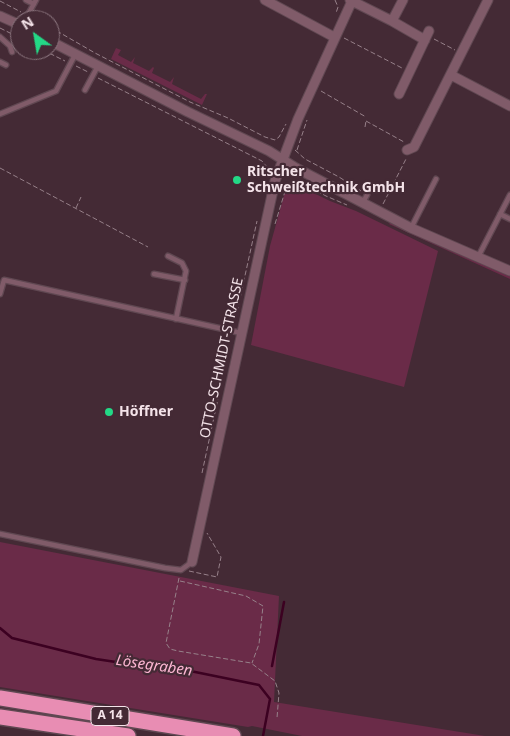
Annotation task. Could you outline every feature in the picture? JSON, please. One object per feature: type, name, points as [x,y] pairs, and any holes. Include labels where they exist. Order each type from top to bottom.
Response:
[{"type":"highway","name":"A 14","points":[[0,698],[233,736]]},
{"type":"highway","name":"A 14","points":[[0,717],[128,736]]},
{"type":"street","points":[[265,0],[338,37]]},
{"type":"street","points":[[351,0],[427,36],[399,94]]},
{"type":"street","name":"OTTO-SCHMIDT-STRASSE","points":[[192,562],[237,333],[275,181],[298,119],[338,37],[351,0]]},
{"type":"street","points":[[392,21],[403,0]]},
{"type":"street","points":[[411,149],[451,75],[488,0]]},
{"type":"street","points":[[60,49],[73,59],[98,66],[283,160],[365,198],[379,211],[411,228],[510,271]]},
{"type":"street","points":[[451,75],[510,106]]},
{"type":"lane","points":[[26,0],[35,2]]},
{"type":"lane","points":[[0,37],[10,46]]},
{"type":"lane","points":[[0,114],[56,91],[73,59]]},
{"type":"lane","points":[[0,62],[6,65]]},
{"type":"lane","points":[[85,90],[98,66]]},
{"type":"lane","points":[[411,228],[436,180]]},
{"type":"lane","points":[[478,257],[510,195]]},
{"type":"lane","points":[[500,214],[510,219]]},
{"type":"lane","points":[[168,256],[182,262],[186,271],[176,319]]},
{"type":"lane","points":[[154,274],[185,280]]},
{"type":"lane","points":[[0,294],[2,280],[237,333]]},
{"type":"lane","points":[[0,534],[181,570],[192,562]]},
{"type":"path","points":[[336,0],[338,7],[336,14]]},
{"type":"path","points":[[0,1],[18,10]]},
{"type":"path","points":[[60,33],[190,102],[228,118],[265,137],[275,140],[279,137],[289,117]]},
{"type":"path","points":[[427,36],[462,53]]},
{"type":"path","points":[[338,37],[409,72]]},
{"type":"path","points":[[60,55],[73,59],[93,75],[262,161],[267,167]]},
{"type":"path","points":[[319,90],[366,117]]},
{"type":"path","points":[[365,127],[367,112]]},
{"type":"path","points":[[366,121],[411,149],[379,211]]},
{"type":"path","points":[[297,151],[306,159],[339,177],[365,198]]},
{"type":"path","points":[[0,168],[148,247]]},
{"type":"path","points":[[273,229],[286,187],[293,182],[304,184],[352,207]]},
{"type":"path","points":[[76,208],[81,197]]},
{"type":"path","points":[[193,572],[217,577],[221,557],[207,533]]},
{"type":"path","points":[[181,570],[166,643],[170,648],[178,651],[251,663],[274,681],[279,693],[277,718]]},
{"type":"path","points":[[178,581],[246,596],[263,606],[259,644],[251,663]]},
{"type":"shaded area","points":[[116,48],[121,50],[118,55],[131,62],[135,57],[133,63],[149,71],[153,67],[152,73],[170,82],[174,77],[172,84],[201,99],[207,94],[202,105],[111,59]]},
{"type":"shaded area","points":[[295,184],[438,251],[404,387],[251,345],[270,246],[285,192],[289,186]]},
{"type":"shaded area","points":[[391,222],[510,276],[510,279],[389,224]]},
{"type":"shaded area","points":[[0,542],[279,596],[274,702],[485,736],[302,736],[252,726],[248,727],[0,687]]},
{"type":"waterway","points":[[272,666],[284,602]]},
{"type":"waterway","name":"Lösegraben","points":[[0,628],[12,638],[96,659],[129,664],[151,663],[259,685],[270,699],[263,736]]},
{"type":"place","name":"Ritscher Schweißtechnik GmbH","points":[[237,180]]},
{"type":"place","name":"Höffner","points":[[109,412]]}]
